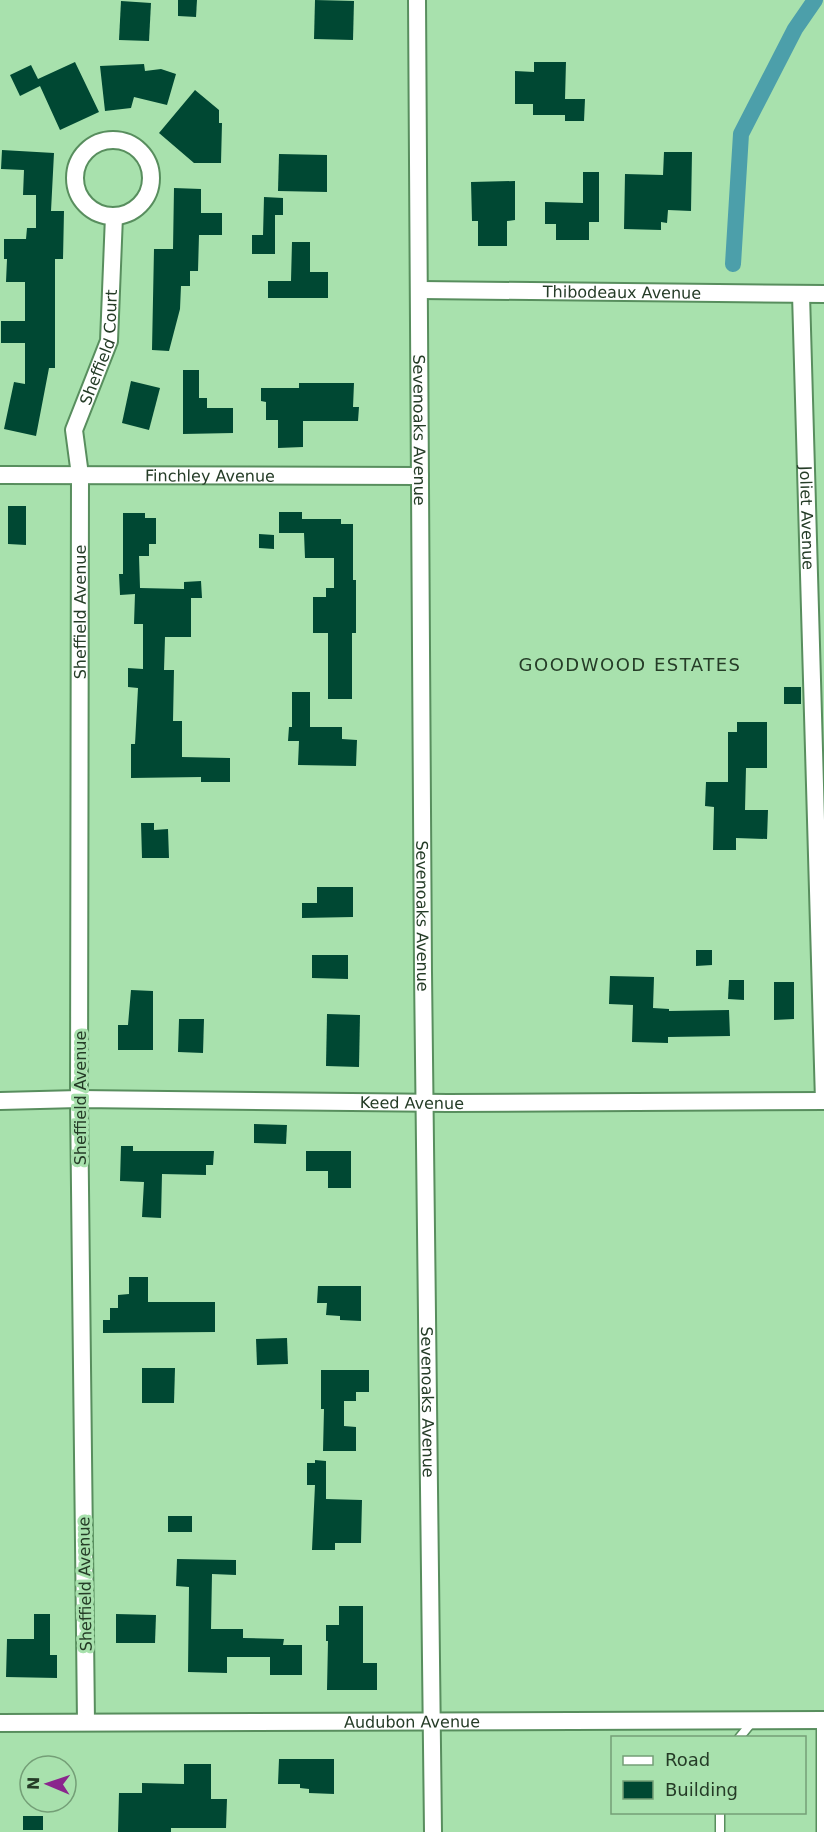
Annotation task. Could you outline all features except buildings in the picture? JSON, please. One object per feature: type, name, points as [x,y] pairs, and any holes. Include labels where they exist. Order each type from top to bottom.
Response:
[{"type":"street","name":"Sevenoaks Avenue","points":[[417,0],[433,1832]]},
{"type":"street","points":[[111,140],[128,143],[142,153],[150,168],[150,185],[144,200],[131,212],[114,216],[98,213],[84,203],[76,188],[75,171],[82,155],[95,144],[111,140]]},
{"type":"street","name":"Sheffield Court","points":[[80,474],[74,430],[109,341],[114,216]]},
{"type":"street","name":"Thibodeaux Avenue","points":[[420,290],[824,294]]},
{"type":"street","name":"Joliet Avenue","points":[[801,294],[824,1101]]},
{"type":"street","name":"Sheffield Avenue","points":[[80,474],[80,1099],[86,1722]]},
{"type":"street","name":"Finchley Avenue","points":[[0,475],[420,476]]},
{"type":"street","name":"Keed Avenue","points":[[0,1101],[80,1099],[425,1102],[824,1101]]},
{"type":"street","name":"Audubon Avenue","points":[[0,1723],[822,1720]]},
{"type":"lane","points":[[740,1736],[753,1720]]},
{"type":"lane","points":[[821,1832],[822,1720]]},
{"type":"lane","points":[[720,1814],[720,1832]]},
{"type":"waterway","points":[[733,264],[741,134],[795,29],[815,0]]},
{"type":"district","name":"GOODWOOD ESTATES","points":[[630,664]]}]
